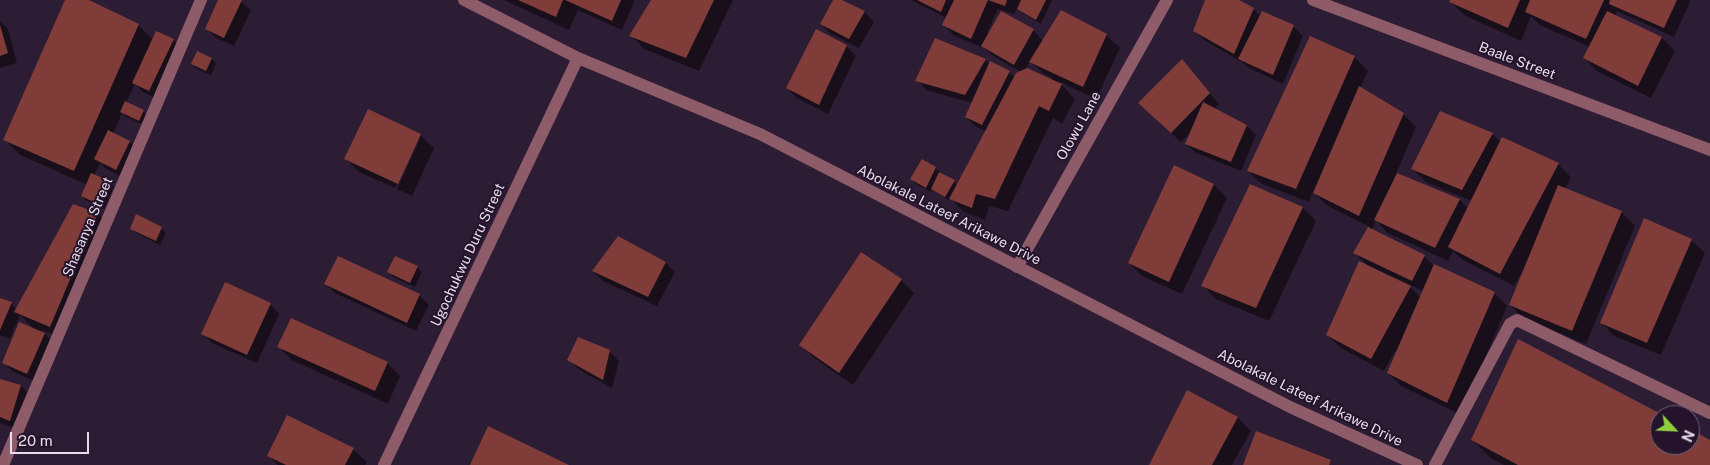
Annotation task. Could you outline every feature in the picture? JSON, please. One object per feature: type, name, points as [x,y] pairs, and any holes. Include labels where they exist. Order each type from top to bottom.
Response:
[{"type":"street","name":"Shasanya Street","points":[[3,465],[201,0]]},
{"type":"street","name":"Abolakale Lateef Arikawe Drive","points":[[464,0],[578,58],[760,134],[1290,407],[1418,465]]},
{"type":"street","name":"Olowu Lane","points":[[1017,267],[1167,0]]},
{"type":"street","name":"Baale Street","points":[[1313,0],[1710,150]]},
{"type":"street","name":"Ugochukwu Duru Street","points":[[384,465],[578,58]]},
{"type":"street","points":[[1435,465],[1510,324],[1517,320],[1710,413]]},
{"type":"building","points":[[65,0],[89,0],[139,24],[74,171],[3,140]]},
{"type":"building","points":[[218,0],[242,0],[224,38],[205,29]]},
{"type":"building","points":[[518,0],[563,0],[556,17]]},
{"type":"building","points":[[565,0],[621,0],[612,21]]},
{"type":"building","points":[[651,0],[714,0],[686,58],[629,36]]},
{"type":"building","points":[[833,0],[842,0],[865,11],[849,39],[820,24]]},
{"type":"building","points":[[917,0],[946,0],[941,12]]},
{"type":"building","points":[[954,0],[988,0],[971,39],[942,25]]},
{"type":"building","points":[[988,0],[1007,0],[1005,6]]},
{"type":"building","points":[[1021,0],[1046,0],[1036,20],[1017,9]]},
{"type":"building","points":[[1205,0],[1239,0],[1254,8],[1234,54],[1193,31]]},
{"type":"building","points":[[1450,0],[1520,0],[1508,28],[1449,2]]},
{"type":"building","points":[[1530,0],[1604,0],[1586,39],[1525,12]]},
{"type":"building","points":[[1610,0],[1677,0],[1664,28],[1609,4]]},
{"type":"building","points":[[1061,10],[1107,34],[1083,87],[1029,62]]},
{"type":"building","points":[[1001,11],[1034,29],[1014,65],[981,46]]},
{"type":"building","points":[[1262,11],[1294,25],[1273,75],[1238,59]]},
{"type":"building","points":[[1607,11],[1662,37],[1638,86],[1583,58]]},
{"type":"building","points":[[0,25],[8,53],[0,56]]},
{"type":"building","points":[[816,29],[847,45],[819,105],[786,88]]},
{"type":"building","points":[[156,31],[174,39],[149,91],[132,83]]},
{"type":"building","points":[[1310,36],[1355,56],[1296,189],[1247,171]]},
{"type":"building","points":[[935,38],[986,59],[965,95],[915,81]]},
{"type":"building","points":[[197,51],[212,58],[206,71],[191,64]]},
{"type":"building","points":[[1182,59],[1210,93],[1171,133],[1138,103]]},
{"type":"building","points":[[990,61],[1010,71],[982,125],[965,117]]},
{"type":"building","points":[[1027,68],[1062,84],[1049,111],[1039,106],[995,199],[976,194],[972,208],[949,199],[1016,73]]},
{"type":"building","points":[[1359,86],[1404,113],[1359,216],[1313,193]]},
{"type":"building","points":[[125,101],[144,110],[139,121],[120,112]]},
{"type":"building","points":[[1203,102],[1247,125],[1231,162],[1185,144]]},
{"type":"building","points":[[368,109],[421,134],[398,184],[344,159]]},
{"type":"building","points":[[1440,111],[1493,133],[1462,190],[1411,169]]},
{"type":"building","points":[[108,130],[130,141],[116,170],[94,159]]},
{"type":"building","points":[[1502,137],[1559,163],[1500,274],[1448,247]]},
{"type":"building","points":[[922,159],[936,167],[926,188],[910,179]]},
{"type":"building","points":[[1174,165],[1214,184],[1169,282],[1128,263]]},
{"type":"building","points":[[939,172],[955,180],[945,197],[931,189]]},
{"type":"building","points":[[91,173],[110,181],[100,205],[81,196]]},
{"type":"building","points":[[1397,173],[1460,199],[1435,248],[1374,220]]},
{"type":"building","points":[[1250,184],[1303,207],[1256,308],[1201,286]]},
{"type":"building","points":[[1558,185],[1622,211],[1572,331],[1509,305]]},
{"type":"building","points":[[73,204],[98,213],[50,327],[14,312]]},
{"type":"building","points":[[136,214],[162,227],[156,241],[130,229]]},
{"type":"building","points":[[1644,218],[1692,239],[1647,343],[1600,323]]},
{"type":"building","points":[[1368,227],[1425,255],[1412,281],[1353,253]]},
{"type":"building","points":[[618,236],[666,262],[648,297],[592,271]]},
{"type":"building","points":[[861,252],[902,279],[839,373],[799,345]]},
{"type":"building","points":[[338,256],[420,294],[407,323],[324,284]]},
{"type":"building","points":[[395,256],[418,266],[410,283],[387,272]]},
{"type":"building","points":[[1359,261],[1411,286],[1371,359],[1326,335]]},
{"type":"building","points":[[1434,264],[1495,292],[1447,403],[1387,373]]},
{"type":"building","points":[[225,282],[271,303],[247,355],[201,334]]},
{"type":"building","points":[[0,298],[12,302],[0,330]]},
{"type":"building","points":[[291,318],[388,362],[375,391],[277,347]]},
{"type":"building","points":[[19,322],[45,333],[27,374],[2,363]]},
{"type":"building","points":[[578,337],[610,350],[603,380],[567,360]]},
{"type":"building","points":[[1518,339],[1650,408],[1650,455],[1700,455],[1700,434],[1710,440],[1710,465],[1518,465],[1471,440]]},
{"type":"building","points":[[0,379],[21,385],[10,421],[0,417]]},
{"type":"building","points":[[1187,390],[1238,417],[1212,465],[1149,465]]},
{"type":"building","points":[[287,415],[354,448],[345,465],[286,465],[267,456]]},
{"type":"building","points":[[488,426],[569,465],[470,465]]},
{"type":"building","points":[[1256,431],[1331,460],[1329,465],[1243,465]]}]
